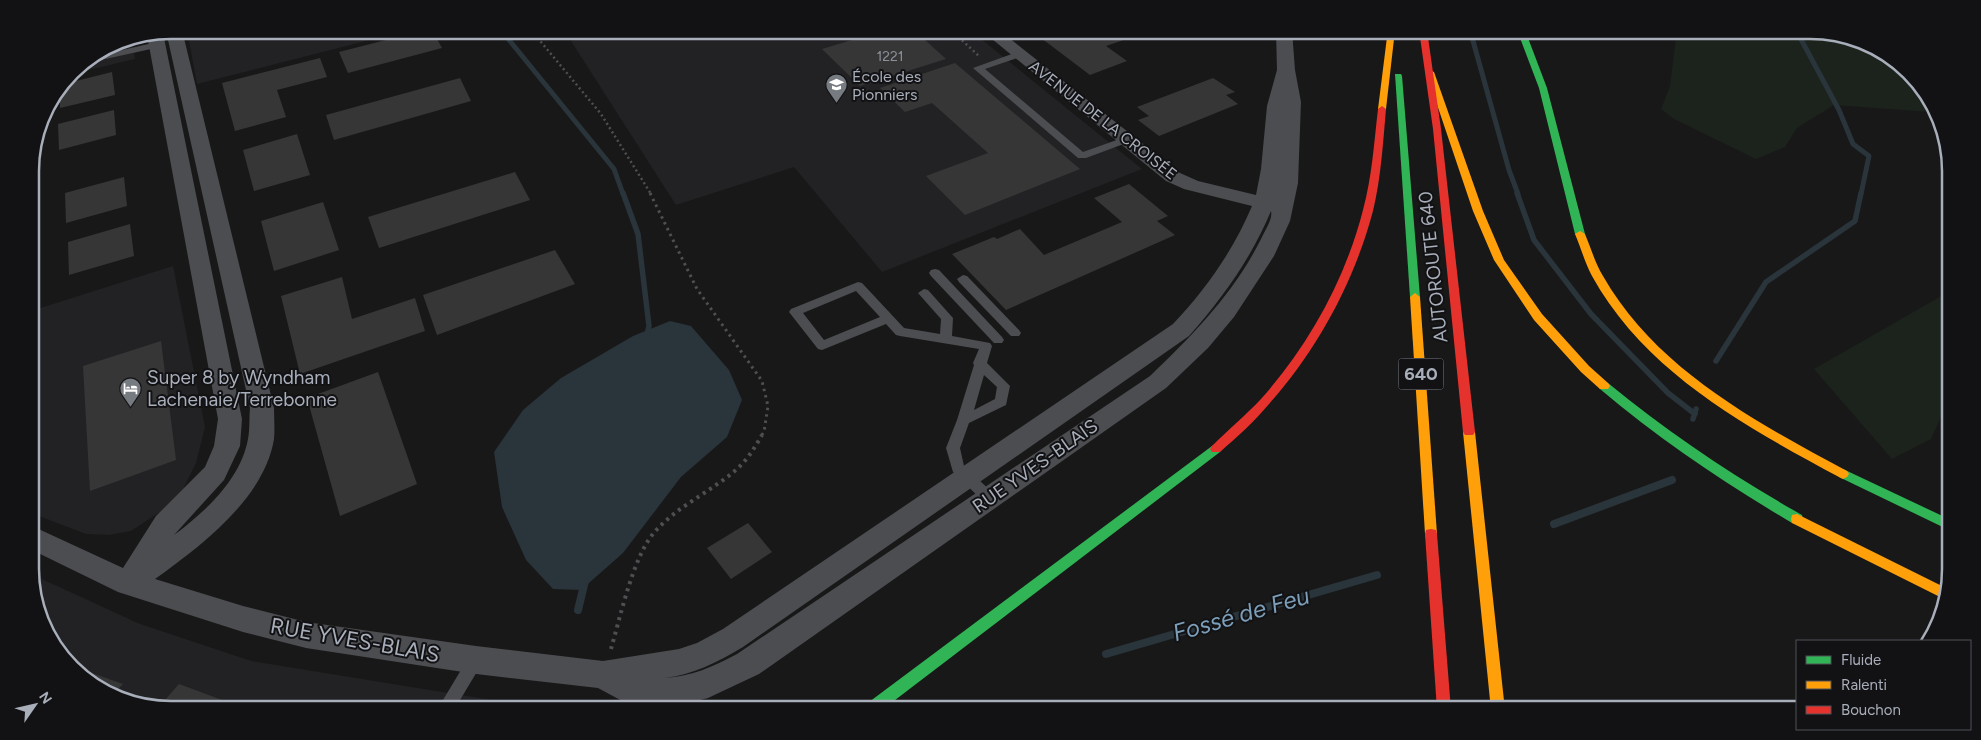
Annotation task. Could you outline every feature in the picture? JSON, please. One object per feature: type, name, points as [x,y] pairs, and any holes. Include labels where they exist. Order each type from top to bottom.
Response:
[{"type":"main road","points":[[882,701],[1215,450],[1251,416],[1288,374],[1309,346],[1329,310],[1348,269],[1368,209],[1377,156],[1389,39]]},
{"type":"main road","name":"AUTOROUTE 640","points":[[1390,39],[1401,106],[1443,701]]},
{"type":"main road","name":"AUTOROUTE 640","points":[[1424,39],[1437,129],[1497,701]]},
{"type":"main road","points":[[1524,39],[1542,86],[1583,243],[1602,285],[1631,323],[1654,348],[1685,375],[1747,421],[1830,469],[1942,522]]},
{"type":"main road","points":[[1430,72],[1490,243],[1520,293],[1548,329],[1575,358],[1634,411],[1721,474],[1812,528],[1940,592]]},
{"type":"street","name":"AVENUE DE LA CROISÉE","points":[[1001,39],[1125,140],[1181,181],[1273,206]]},
{"type":"street","name":"RUE YVES-BLAIS","points":[[39,541],[128,583],[243,619],[306,635],[476,660],[603,675],[679,663],[706,654],[733,638],[967,477],[1226,312],[1255,270],[1269,244],[1273,206],[1288,183],[1292,102],[1286,70],[1284,39]]},
{"type":"street","points":[[128,583],[193,537],[233,496],[249,470],[261,442],[262,408],[199,136],[165,41]]},
{"type":"street","points":[[128,583],[166,524],[215,473],[228,446],[230,419],[176,142],[165,41]]},
{"type":"street","points":[[176,142],[199,136]]},
{"type":"street","points":[[205,288],[232,280]]},
{"type":"street","name":"RUE YVES-BLAIS","points":[[603,675],[637,696],[680,691],[708,684],[748,664],[1158,382],[1190,336]]},
{"type":"lane","points":[[110,54],[165,41]]},
{"type":"lane","points":[[1020,54],[978,68],[1082,156],[1125,140]]},
{"type":"lane","points":[[935,274],[998,340]]},
{"type":"lane","points":[[963,279],[1015,333]]},
{"type":"lane","points":[[886,319],[822,346],[795,312],[858,286],[886,319],[900,332],[986,346],[979,364],[964,420],[953,448],[958,468],[989,498]]},
{"type":"lane","points":[[924,293],[947,318],[946,339]]},
{"type":"lane","points":[[964,420],[1001,402],[1004,386],[979,364]]},
{"type":"lane","points":[[451,701],[476,660]]},
{"type":"path","points":[[539,39],[602,114],[643,180],[697,289],[762,381],[768,406],[764,432],[751,454],[737,469],[672,517],[653,534],[641,552],[603,675]]},
{"type":"path","points":[[961,39],[982,58]]},
{"type":"shaded area","points":[[189,39],[374,39],[197,84]]},
{"type":"shaded area","name":"École des Pionniers","points":[[578,39],[981,39],[1142,169],[882,272],[794,167],[676,205],[571,41]]},
{"type":"shaded area","points":[[1676,39],[1818,39],[1836,41],[1860,49],[1890,66],[1915,91],[1927,112],[1834,105],[1797,128],[1785,147],[1756,159],[1674,119],[1661,109],[1670,86]]},
{"type":"shaded area","points":[[132,45],[135,59],[86,71],[113,52]]},
{"type":"shaded area","points":[[173,266],[205,427],[196,463],[183,489],[161,511],[131,531],[109,535],[86,534],[39,516],[39,308]]},
{"type":"shaded area","points":[[1942,296],[1942,415],[1931,439],[1892,459],[1814,369]]},
{"type":"shaded area","points":[[670,321],[691,326],[729,370],[742,400],[727,437],[681,477],[623,553],[581,590],[553,589],[526,560],[502,507],[494,452],[523,410],[561,378],[633,336]]},
{"type":"shaded area","points":[[39,578],[140,624],[251,661],[498,701],[171,701],[137,697],[113,688],[98,679],[72,656],[52,627],[41,595]]},
{"type":"building","points":[[390,39],[437,39],[442,48],[348,73],[339,52]]},
{"type":"building","points":[[855,39],[924,39],[946,59],[860,86],[822,49]]},
{"type":"building","points":[[1042,39],[1127,39],[1106,46],[1127,61],[1090,75]]},
{"type":"building","points":[[320,58],[327,77],[277,90],[286,117],[235,131],[222,83]]},
{"type":"building","points":[[955,63],[1080,169],[965,215],[926,176],[988,153],[932,103],[905,112],[880,88]]},
{"type":"building","points":[[112,72],[115,95],[60,108],[60,100],[75,81]]},
{"type":"building","points":[[460,78],[471,101],[334,140],[326,115]]},
{"type":"building","points":[[1213,78],[1235,92],[1226,95],[1238,104],[1159,136],[1138,120],[1149,116],[1137,107]]},
{"type":"building","points":[[114,110],[116,135],[59,150],[58,124]]},
{"type":"building","points":[[297,134],[310,175],[254,191],[243,150]]},
{"type":"building","points":[[515,172],[530,200],[379,248],[368,217]]},
{"type":"building","points":[[124,177],[127,206],[66,223],[65,193]]},
{"type":"building","points":[[1129,184],[1168,216],[1157,221],[1175,235],[1006,310],[952,254],[1020,229],[1044,255],[1122,222],[1094,198]]},
{"type":"building","points":[[323,202],[339,250],[274,271],[261,221]]},
{"type":"building","points":[[130,224],[134,256],[69,275],[68,242]]},
{"type":"building","points":[[555,250],[575,284],[437,335],[423,295]]},
{"type":"building","points":[[342,277],[352,319],[415,298],[425,331],[300,374],[281,296]]},
{"type":"building","points":[[161,341],[176,460],[90,491],[83,366]]},
{"type":"building","points":[[378,372],[417,484],[340,516],[307,398]]},
{"type":"building","points":[[748,523],[772,552],[731,579],[707,548]]},
{"type":"building","points":[[89,672],[123,684],[117,690]]},
{"type":"building","points":[[179,684],[225,701],[171,701],[164,701]]},
{"type":"waterway","points":[[508,39],[614,169],[623,194]]},
{"type":"waterway","points":[[1473,39],[1509,170],[1518,194]]},
{"type":"waterway","name":"Fossé de Feu","points":[[1801,39],[1839,110],[1853,144],[1869,156],[1861,194]]},
{"type":"waterway","points":[[623,193],[638,234],[649,326],[646,338]]},
{"type":"waterway","points":[[1517,193],[1534,240],[1591,314],[1668,393],[1695,414]]},
{"type":"waterway","name":"Fossé de Feu","points":[[1716,361],[1766,282],[1855,221],[1861,193]]},
{"type":"waterway","name":"Fossé de Feu","points":[[1695,414],[1696,409]]},
{"type":"waterway","name":"Fossé de Feu","points":[[1693,419],[1695,414]]},
{"type":"waterway","name":"Fossé de Feu","points":[[1554,524],[1672,480]]},
{"type":"waterway","name":"Fossé de Feu","points":[[1106,654],[1377,575]]},
{"type":"waterway","points":[[578,610],[585,581]]},
{"type":"traffic: fast","points":[[1524,39],[1543,88],[1580,234]]},
{"type":"traffic: fast","points":[[1398,76],[1415,297]]},
{"type":"traffic: fast","points":[[1604,386],[1674,441],[1797,519]]},
{"type":"traffic: fast","points":[[882,701],[1216,449]]},
{"type":"traffic: fast","points":[[1843,474],[1942,522]]},
{"type":"traffic: slow","points":[[1382,109],[1390,39]]},
{"type":"traffic: slow","points":[[1430,72],[1478,211],[1499,260],[1538,317],[1585,369],[1604,386]]},
{"type":"traffic: slow","points":[[1580,234],[1597,275],[1622,313],[1652,347],[1687,378],[1725,406],[1765,431],[1843,474]]},
{"type":"traffic: slow","points":[[1415,297],[1431,534]]},
{"type":"traffic: slow","points":[[1469,432],[1497,701]]},
{"type":"traffic: slow","points":[[1797,519],[1940,591]]},
{"type":"traffic: jam","points":[[1424,39],[1437,129],[1469,432]]},
{"type":"traffic: jam","points":[[1216,449],[1257,410],[1287,376],[1330,309],[1352,260],[1368,210],[1375,172],[1382,109]]},
{"type":"traffic: jam","points":[[1431,534],[1443,701]]},
{"type":"place","name":"École des Pionniers","points":[[836,104]]},
{"type":"place","name":"Super 8 by Wyndham Lachenaie/Terrebonne","points":[[131,407]]}]
